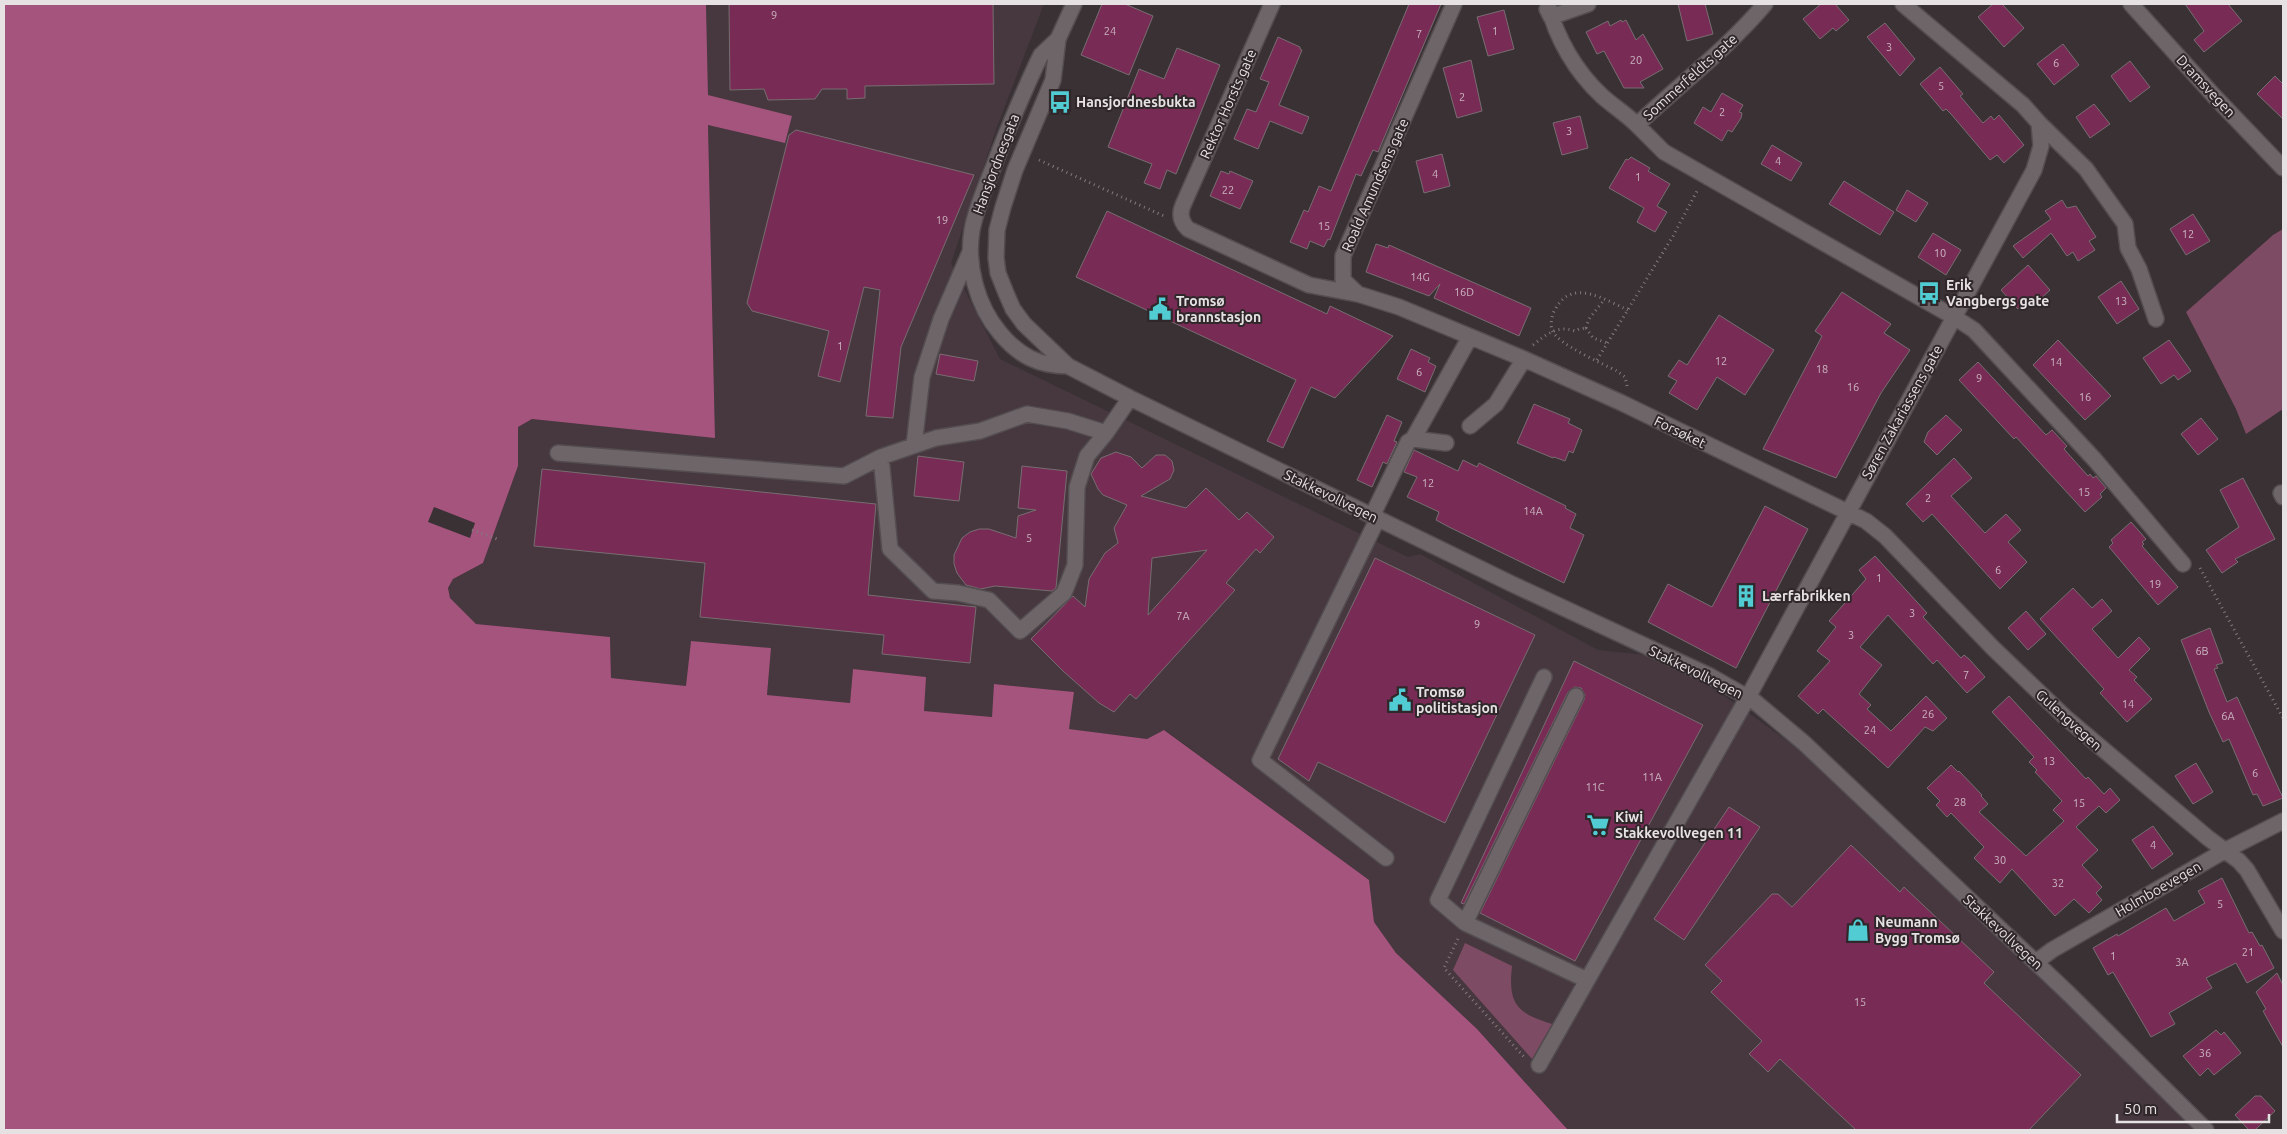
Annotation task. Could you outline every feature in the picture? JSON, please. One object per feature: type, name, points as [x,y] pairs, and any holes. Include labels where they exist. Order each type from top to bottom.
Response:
[{"type":"street","name":"Hansjordnesgata","points":[[1068,366],[1053,366],[1031,360],[1010,346],[994,327],[976,290],[971,248],[976,213],[1000,149],[1037,63],[1058,39],[1074,4]]},
{"type":"street","name":"Rektor Horsts gate","points":[[1183,224],[1181,217],[1183,205],[1272,4]]},
{"type":"street","name":"Roald Amundsens gate","points":[[1358,294],[1343,280],[1343,256],[1454,4]]},
{"type":"street","name":"Sommerfeldts gate","points":[[1542,4],[1550,10],[1581,75],[1603,97],[1637,125],[1716,56],[1766,4]]},
{"type":"street","points":[[1550,10],[1588,4]]},
{"type":"street","points":[[1904,4],[2001,84],[2086,169],[2125,224],[2128,248],[2139,269],[2156,319]]},
{"type":"street","name":"Dramsvegen","points":[[2131,4],[2214,97],[2283,168]]},
{"type":"street","name":"Hansjordnesgata","points":[[1058,39],[1053,80],[1003,207],[995,243],[998,273],[1013,309],[1024,324],[1068,366],[1130,398]]},
{"type":"street","name":"Søren Zakariassens gate","points":[[1539,1065],[1748,697],[2034,170],[2041,146],[2039,123]]},
{"type":"street","points":[[1637,125],[1664,152],[1954,317],[1979,335],[2095,460],[2183,564]]},
{"type":"street","points":[[1183,224],[1188,229],[1309,285],[1358,294],[1399,307],[1518,357],[1496,404],[1470,426]]},
{"type":"street","points":[[914,445],[922,376],[941,319],[971,248]]},
{"type":"street","points":[[1386,858],[1260,760],[1375,517],[1408,442],[1413,438],[1470,337]]},
{"type":"street","name":"Forsøket","points":[[1518,357],[1622,403],[1847,513]]},
{"type":"street","points":[[880,457],[890,549],[933,591],[958,592],[989,600],[1020,631],[1064,594],[1075,564],[1078,487],[1087,456],[1106,433],[1130,398]]},
{"type":"street","name":"Stakkevollvegen","points":[[1130,398],[1710,676],[1748,697],[1804,743],[2036,962],[2206,1130]]},
{"type":"street","points":[[558,453],[844,476],[880,457],[914,445],[936,438],[980,431],[1028,414],[1068,421],[1106,433]]},
{"type":"street","points":[[1413,438],[1446,443]]},
{"type":"street","name":"Gulengvegen","points":[[1847,513],[1866,521],[1885,536],[1993,648],[2065,717],[2208,838],[2226,850],[2247,870],[2283,931]]},
{"type":"street","points":[[1544,677],[1438,900],[1465,923],[1587,980]]},
{"type":"street","points":[[1465,923],[1576,696]]},
{"type":"street","name":"Holmboevegen","points":[[2036,962],[2052,950],[2226,850],[2283,821]]},
{"type":"path","points":[[1039,160],[1183,224]]},
{"type":"path","points":[[1597,360],[1674,236],[1706,175]]},
{"type":"path","points":[[1622,403],[1627,384],[1625,377],[1559,339],[1552,330],[1555,309],[1563,298],[1572,293],[1582,292],[1628,310]]},
{"type":"path","points":[[1586,328],[1589,319],[1604,300]]},
{"type":"path","points":[[1535,343],[1552,330],[1566,328],[1575,332],[1586,328]]},
{"type":"path","points":[[1586,328],[1593,338],[1606,343]]},
{"type":"path","points":[[472,530],[497,539]]},
{"type":"path","points":[[2200,566],[2283,718]]},
{"type":"path","points":[[1465,923],[1444,968],[1534,1068],[1539,1065]]},
{"type":"shaded area","points":[[4,4],[706,4],[708,95],[792,116],[785,143],[708,125],[715,438],[532,419],[518,427],[518,466],[483,563],[453,579],[448,588],[450,598],[476,624],[610,637],[611,678],[686,686],[691,641],[771,648],[767,695],[850,703],[853,669],[926,677],[924,711],[992,717],[994,684],[1074,692],[1069,729],[1147,739],[1164,730],[1369,880],[1374,922],[1396,953],[1477,1029],[1568,1130],[4,1130]]},
{"type":"shaded area","points":[[706,4],[1044,4],[997,127],[951,263],[1000,359],[1408,557],[1420,554],[1598,650],[1666,657],[1742,708],[1837,777],[2205,1130],[1568,1130],[1477,1029],[1396,953],[1374,922],[1369,880],[1165,730],[1147,739],[1069,729],[1074,692],[995,684],[992,717],[924,711],[925,677],[853,669],[850,703],[767,695],[771,648],[691,641],[687,686],[611,678],[610,637],[476,624],[450,598],[448,588],[453,579],[483,563],[518,466],[518,427],[532,419],[715,437],[708,125],[785,142],[792,116],[708,95]]},
{"type":"shaded area","points":[[2283,229],[2283,409],[2246,434],[2236,409],[2186,312],[2273,235]]},
{"type":"shaded area","points":[[1465,943],[1512,966],[1513,998],[1517,1005],[1530,1016],[1552,1024],[1532,1059],[1453,970]]},
{"type":"pier","points":[[434,507],[475,523],[470,538],[428,522]]},
{"type":"building","points":[[729,4],[993,4],[994,84],[865,86],[865,98],[847,99],[847,89],[822,89],[815,99],[768,100],[764,89],[730,90]]},
{"type":"building","points":[[1102,4],[1125,4],[1153,16],[1129,75],[1081,55]]},
{"type":"building","points":[[1409,4],[1441,4],[1378,152],[1373,150],[1361,176],[1356,174],[1330,240],[1328,239],[1324,247],[1310,241],[1307,249],[1290,242],[1304,210],[1308,212],[1319,186],[1331,191]]},
{"type":"building","points":[[1678,4],[1705,4],[1713,34],[1687,41]]},
{"type":"building","points":[[1821,4],[1835,4],[1849,20],[1836,31],[1833,28],[1820,39],[1803,19]]},
{"type":"building","points":[[1993,4],[2002,4],[2024,28],[2004,47],[1978,17]]},
{"type":"building","points":[[2185,4],[2228,4],[2242,21],[2204,52],[2194,40],[2204,31]]},
{"type":"building","points":[[1504,10],[1514,49],[1488,56],[1477,17]]},
{"type":"building","points":[[1621,20],[1622,22],[1626,20],[1636,40],[1643,34],[1663,69],[1640,82],[1644,88],[1624,88],[1604,51],[1597,54],[1586,32],[1608,21],[1610,26]]},
{"type":"building","points":[[1885,23],[1915,59],[1900,76],[1867,37]]},
{"type":"building","points":[[1278,37],[1300,47],[1302,50],[1279,105],[1309,117],[1302,134],[1270,121],[1258,149],[1234,139],[1247,109],[1256,112],[1269,82],[1260,79]]},
{"type":"building","points":[[2063,44],[2079,65],[2054,85],[2037,64]]},
{"type":"building","points":[[1177,48],[1220,65],[1176,174],[1167,170],[1160,189],[1144,183],[1152,164],[1108,147],[1139,69],[1164,79]]},
{"type":"building","points":[[1471,60],[1482,111],[1457,118],[1443,68]]},
{"type":"building","points":[[2130,61],[2150,87],[2130,102],[2111,76]]},
{"type":"building","points":[[1940,67],[1963,94],[1960,96],[1983,123],[1991,116],[1994,120],[1999,115],[2024,145],[2004,163],[1997,155],[1990,160],[1951,114],[1946,109],[1943,111],[1920,84]]},
{"type":"building","points":[[2275,76],[2283,84],[2283,119],[2257,94]]},
{"type":"building","points":[[1722,93],[1743,105],[1739,112],[1742,113],[1741,118],[1732,132],[1728,130],[1722,141],[1694,123],[1703,107],[1711,112]]},
{"type":"building","points":[[2094,104],[2110,124],[2090,138],[2076,117]]},
{"type":"building","points":[[1580,116],[1588,148],[1562,155],[1553,123]]},
{"type":"building","points":[[796,130],[974,175],[901,347],[893,418],[866,416],[880,290],[864,287],[840,382],[818,376],[829,331],[752,311],[747,303],[789,135]]},
{"type":"building","points":[[1772,145],[1802,163],[1791,181],[1761,164]]},
{"type":"building","points":[[1442,154],[1450,186],[1424,193],[1416,161]]},
{"type":"building","points":[[1631,157],[1650,168],[1648,171],[1670,184],[1657,206],[1667,212],[1655,232],[1637,222],[1644,208],[1609,188],[1626,159],[1628,160]]},
{"type":"building","points":[[1221,171],[1229,174],[1230,171],[1253,181],[1240,209],[1210,196]]},
{"type":"building","points":[[1844,181],[1894,212],[1880,235],[1829,204]]},
{"type":"building","points":[[1907,190],[1928,203],[1916,222],[1896,210]]},
{"type":"building","points":[[2062,200],[2067,208],[2076,206],[2096,237],[2089,241],[2095,250],[2078,261],[2073,252],[2067,256],[2051,233],[2023,258],[2013,246],[2051,219],[2045,211]]},
{"type":"building","points":[[1107,211],[1327,314],[1330,306],[1393,336],[1335,398],[1311,387],[1283,448],[1267,441],[1296,380],[1076,277]]},
{"type":"building","points":[[2193,214],[2210,241],[2186,255],[2170,229]]},
{"type":"building","points":[[1933,233],[1961,250],[1946,275],[1918,257]]},
{"type":"building","points":[[1376,244],[1388,248],[1389,245],[1531,308],[1519,336],[1434,298],[1440,284],[1429,296],[1366,272]]},
{"type":"building","points":[[2028,265],[2050,290],[2031,308],[2026,303],[2018,309],[2001,290]]},
{"type":"building","points":[[2121,281],[2139,309],[2117,324],[2098,297]]},
{"type":"building","points":[[1842,292],[1891,324],[1884,333],[1910,350],[1881,393],[1836,478],[1763,449],[1822,336],[1815,331]]},
{"type":"building","points":[[1719,315],[1774,350],[1745,395],[1717,377],[1697,410],[1669,393],[1677,381],[1668,376],[1679,360],[1687,365]]},
{"type":"building","points":[[2058,340],[2111,396],[2085,420],[2033,365]]},
{"type":"building","points":[[2169,340],[2191,371],[2178,380],[2174,375],[2161,384],[2143,358]]},
{"type":"building","points":[[1411,349],[1430,358],[1428,362],[1436,366],[1425,392],[1397,379]]},
{"type":"building","points":[[940,354],[978,361],[974,381],[936,374]]},
{"type":"building","points":[[1978,362],[2046,435],[2052,430],[2067,446],[2064,449],[2088,476],[2090,474],[2093,478],[2096,476],[2106,488],[2100,494],[2102,497],[2085,512],[2016,437],[2014,439],[1959,380]]},
{"type":"building","points":[[1534,404],[1570,419],[1568,423],[1582,430],[1573,453],[1569,451],[1565,461],[1517,443]]},
{"type":"building","points":[[1387,415],[1402,422],[1394,441],[1397,442],[1387,464],[1383,462],[1372,487],[1357,480]]},
{"type":"building","points":[[1946,415],[1962,430],[1937,455],[1924,442],[1928,432]]},
{"type":"building","points":[[2201,418],[2218,439],[2198,455],[2181,434]]},
{"type":"building","points":[[1414,450],[1458,471],[1463,460],[1477,467],[1479,463],[1566,506],[1565,508],[1576,514],[1570,528],[1584,535],[1564,583],[1436,520],[1439,512],[1407,497],[1417,477],[1404,472]]},
{"type":"building","points":[[1116,452],[1131,457],[1142,468],[1156,455],[1165,455],[1172,461],[1174,470],[1170,479],[1141,496],[1186,508],[1206,488],[1239,520],[1247,512],[1274,537],[1260,553],[1256,549],[1226,583],[1235,590],[1136,699],[1130,694],[1114,712],[1099,703],[1031,639],[1073,596],[1085,607],[1089,579],[1105,553],[1118,543],[1114,528],[1127,505],[1103,495],[1098,489],[1091,474],[1101,458]],"holes":[[[1207,550],[1148,615],[1152,558]]]},
{"type":"building","points":[[918,456],[964,462],[959,501],[914,496]]},
{"type":"building","points":[[1954,458],[1972,478],[1951,496],[1985,533],[2006,514],[2021,530],[2008,542],[2027,562],[2000,589],[1932,514],[1923,522],[1906,504]]},
{"type":"building","points":[[1022,466],[1067,471],[1056,588],[1052,591],[995,586],[981,589],[966,585],[957,573],[954,564],[954,555],[962,538],[970,532],[979,529],[989,529],[1016,538],[1018,516],[1036,510],[1018,508]]},
{"type":"building","points":[[542,469],[876,504],[868,595],[976,607],[970,663],[882,654],[884,635],[700,617],[705,563],[534,546]]},
{"type":"building","points":[[2243,478],[2275,539],[2235,559],[2238,562],[2222,573],[2206,550],[2239,527],[2220,490]]},
{"type":"building","name":"Lærfabrikken","points":[[1765,506],[1808,529],[1736,668],[1648,622],[1668,584],[1712,607]]},
{"type":"building","points":[[2131,522],[2146,539],[2142,542],[2144,544],[2142,546],[2178,587],[2158,605],[2109,547],[2113,543],[2111,540]]},
{"type":"building","points":[[1875,556],[1927,613],[1923,617],[1961,658],[1964,655],[1985,677],[1967,693],[1937,660],[1933,664],[1888,615],[1860,647],[1882,665],[1859,694],[1871,705],[1867,709],[1891,731],[1926,696],[1947,718],[1933,731],[1925,727],[1888,768],[1823,709],[1818,714],[1798,696],[1830,661],[1817,651],[1836,627],[1829,621],[1866,579],[1859,570]]},
{"type":"building","name":"Tromsø politistasjon","points":[[1375,558],[1535,635],[1445,823],[1318,762],[1309,781],[1278,759]]},
{"type":"building","points":[[2073,588],[2092,608],[2102,599],[2112,611],[2092,629],[2118,658],[2139,637],[2150,649],[2129,670],[2137,677],[2134,680],[2152,699],[2127,722],[2100,693],[2104,689],[2040,619]]},
{"type":"building","points":[[2026,611],[2046,634],[2028,650],[2008,628]]},
{"type":"building","points":[[2210,628],[2223,663],[2216,665],[2218,668],[2214,669],[2227,702],[2237,697],[2283,798],[2263,806],[2257,794],[2253,795],[2229,739],[2223,742],[2209,712],[2181,640]]},
{"type":"building","points":[[1574,661],[1703,725],[1575,961],[1480,913],[1584,700],[1585,695],[1581,688],[1575,687],[1568,692],[1464,904],[1461,903]]},
{"type":"building","points":[[2009,696],[2086,779],[2088,777],[2104,794],[2110,788],[2120,800],[2106,813],[2099,806],[2076,827],[2098,850],[2082,865],[2102,887],[2096,893],[2102,900],[2089,913],[2074,899],[2055,916],[2012,869],[2000,883],[1974,858],[1984,847],[1951,813],[1947,817],[1936,805],[1940,801],[1927,788],[1951,765],[1982,795],[1988,804],[1979,812],[2026,856],[2064,821],[2053,810],[2062,801],[2035,772],[2037,770],[2029,762],[2034,757],[1992,712]]},
{"type":"building","points":[[2196,763],[2213,792],[2193,804],[2175,776]]},
{"type":"building","points":[[1729,807],[1760,827],[1684,940],[1654,919]]},
{"type":"building","points":[[2153,826],[2173,854],[2152,869],[2132,840]]},
{"type":"building","points":[[1851,845],[1900,892],[1904,887],[1994,972],[1984,983],[2081,1075],[2029,1130],[1856,1130],[1780,1059],[1768,1072],[1749,1054],[1762,1041],[1711,992],[1722,981],[1705,965],[1772,894],[1778,894],[1792,907]]},
{"type":"building","points":[[2222,878],[2249,933],[2252,932],[2260,946],[2262,945],[2274,968],[2247,983],[2236,963],[2206,978],[2212,988],[2169,1013],[2175,1024],[2151,1037],[2113,972],[2108,975],[2093,948],[2166,908],[2174,921],[2205,903],[2198,891]]},
{"type":"building","points":[[2277,973],[2283,985],[2283,1047],[2263,1011],[2266,1009],[2256,992]]},
{"type":"building","points":[[2216,1030],[2221,1035],[2224,1032],[2241,1053],[2214,1075],[2208,1068],[2200,1076],[2183,1056]]},
{"type":"building","points":[[2255,1096],[2261,1096],[2275,1111],[2255,1130],[2249,1130],[2235,1115]]},
{"type":"place","name":"Hansjordnesbukta","points":[[1060,102]]},
{"type":"place","name":"Erik Vangbergs gate","points":[[1929,293]]},
{"type":"place","name":"Tromsø brannstasjon","points":[[1160,309]]},
{"type":"place","name":"Lærfabrikken","points":[[1746,596]]},
{"type":"place","name":"Tromsø politistasjon","points":[[1400,700]]},
{"type":"place","name":"Kiwi Stakkevollvegen 11","points":[[1598,825]]},
{"type":"place","name":"Neumann Bygg Tromsø","points":[[1858,930]]}]
